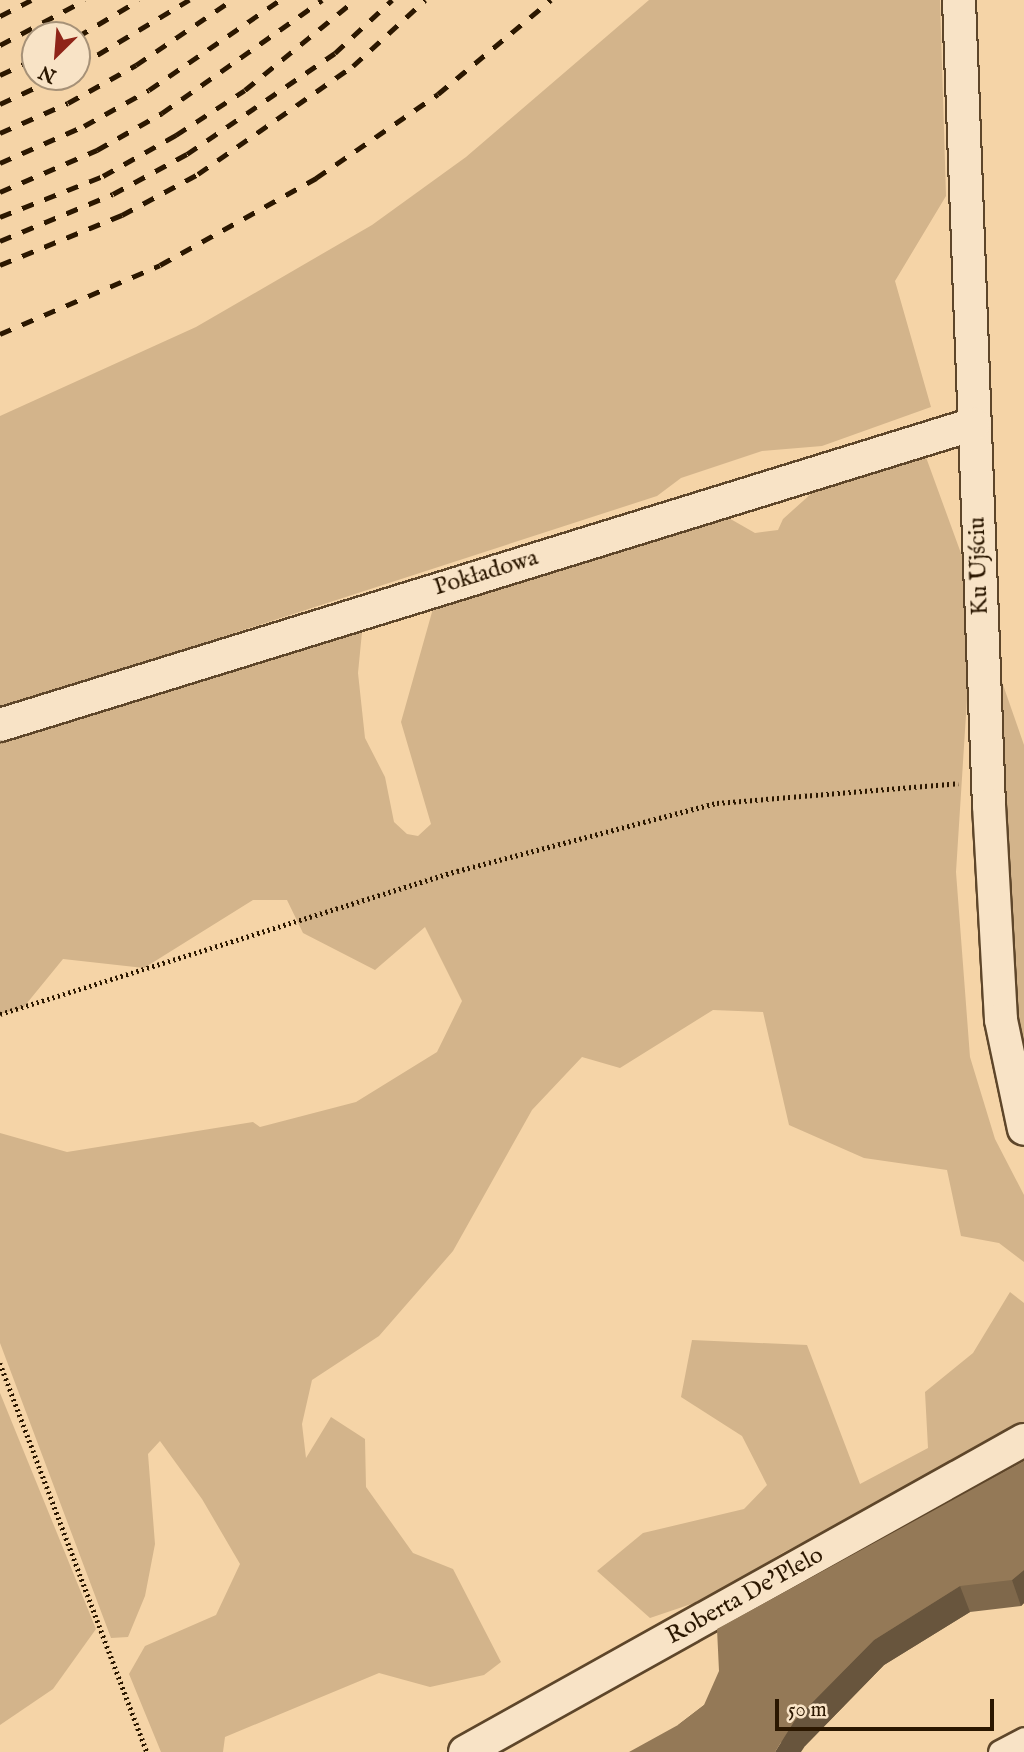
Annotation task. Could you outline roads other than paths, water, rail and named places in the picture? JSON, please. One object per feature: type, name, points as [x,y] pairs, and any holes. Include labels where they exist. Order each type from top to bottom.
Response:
[{"type":"street","name":"Ku Ujściu","points":[[959,0],[988,781],[1001,1020],[1024,1129]]},
{"type":"street","name":"Pokładowa","points":[[0,725],[974,424]]},
{"type":"street","name":"Roberta De'Plelo","points":[[465,1752],[1024,1440]]},
{"type":"street","points":[[1000,1752],[1024,1739]]},
{"type":"railway","points":[[0,16],[31,0]]},
{"type":"railway","points":[[0,45],[85,0]]},
{"type":"railway","points":[[91,29],[139,0]]},
{"type":"railway","points":[[91,59],[189,0]]},
{"type":"railway","points":[[0,133],[68,103],[136,65],[232,0]]},
{"type":"railway","points":[[0,163],[84,126],[149,90],[280,0]]},
{"type":"railway","points":[[0,192],[97,150],[162,113],[322,0]]},
{"type":"railway","points":[[0,217],[103,176],[176,135],[245,90],[355,0]]},
{"type":"railway","points":[[0,241],[113,194],[187,154],[335,53],[392,0]]},
{"type":"railway","points":[[0,265],[122,215],[198,174],[353,66],[425,0]]},
{"type":"railway","points":[[0,334],[160,265],[316,178],[438,94],[551,0]]},
{"type":"railway","points":[[0,75],[21,65]]},
{"type":"railway","points":[[0,104],[28,91]]}]
